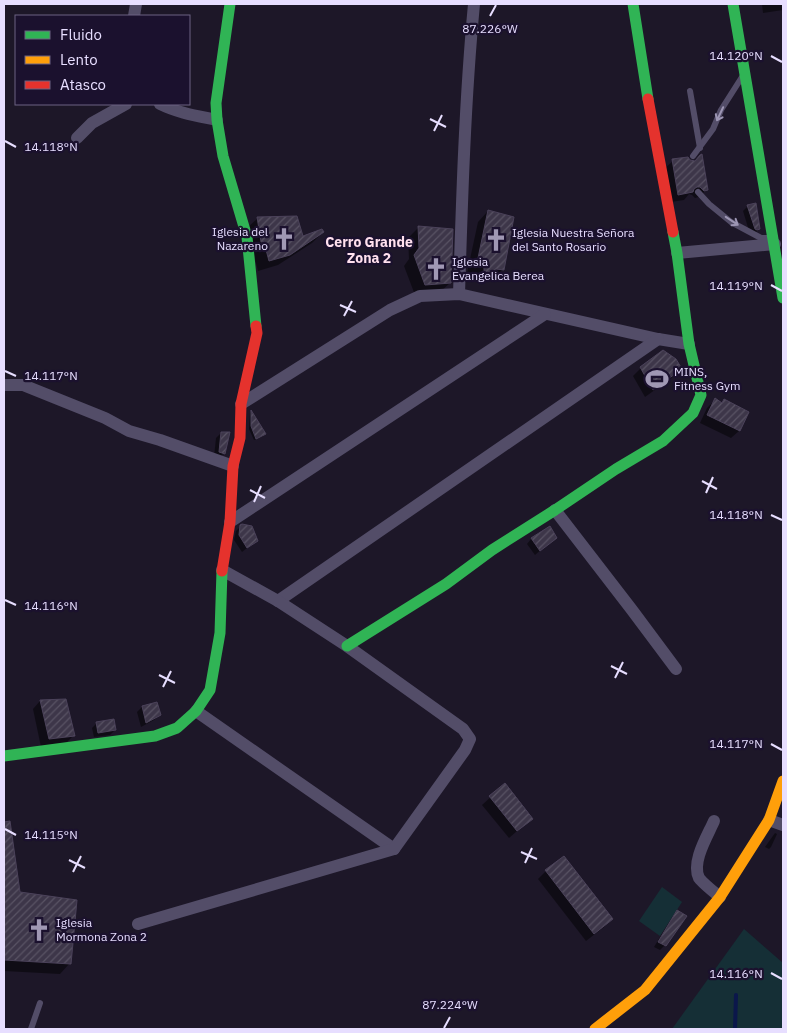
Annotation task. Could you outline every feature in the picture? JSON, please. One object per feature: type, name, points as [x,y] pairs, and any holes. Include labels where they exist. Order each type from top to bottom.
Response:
[{"type":"street","points":[[4,756],[156,736],[177,728],[196,711],[210,690],[220,632],[222,570],[230,522],[233,466],[240,438],[241,404],[258,334],[247,237],[223,156],[217,120],[216,103],[230,4]]},
{"type":"street","points":[[460,294],[461,227],[474,4]]},
{"type":"street","points":[[347,646],[446,584],[492,550],[616,469],[663,441],[693,413],[701,395],[689,344],[677,252],[633,4]]},
{"type":"street","points":[[733,4],[774,241],[781,264],[783,298]]},
{"type":"street","points":[[77,138],[92,123],[124,105]]},
{"type":"street","points":[[162,105],[217,120]]},
{"type":"street","points":[[677,252],[774,241]]},
{"type":"street","points":[[241,404],[390,310],[420,296],[460,294],[658,339],[689,344]]},
{"type":"street","points":[[230,522],[546,314]]},
{"type":"street","points":[[278,601],[658,339]]},
{"type":"street","points":[[4,385],[23,385],[105,418],[129,431],[233,466]]},
{"type":"street","points":[[555,510],[676,669]]},
{"type":"street","points":[[138,924],[394,849],[465,750],[470,739],[463,729],[347,646],[278,601],[222,570]]},
{"type":"street","points":[[196,711],[394,849]]},
{"type":"street","points":[[596,1029],[645,990],[720,897],[769,820],[783,781]]},
{"type":"street","points":[[769,820],[783,825]]},
{"type":"street","points":[[714,821],[700,852],[697,864],[699,878],[720,897]]},
{"type":"lane","points":[[693,156],[713,128],[721,110],[745,72]]},
{"type":"lane","points":[[690,91],[700,148]]},
{"type":"lane","points":[[698,192],[731,222],[761,238],[774,241]]},
{"type":"lane","points":[[30,1029],[40,1003]]},
{"type":"green space","points":[[662,887],[682,902],[660,936],[639,921]]},
{"type":"green space","points":[[744,929],[783,963],[783,1029],[672,1029]]},
{"type":"building","points":[[702,154],[708,190],[704,191],[697,187],[693,192],[678,195],[672,159],[688,157],[690,160],[695,161]]},
{"type":"building","points":[[756,203],[760,229],[757,230],[747,205]]},
{"type":"building","name":"Iglesia Nuestra Señora del Santo Rosario","points":[[488,210],[514,217],[504,270],[496,269],[494,273],[484,271],[484,264],[477,263]]},
{"type":"building","name":"Iglesia del Nazareno","points":[[297,216],[303,236],[322,229],[324,232],[290,255],[269,261],[264,242],[261,242],[257,217]]},
{"type":"building","name":"Iglesia Evangelica Berea","points":[[418,226],[453,229],[451,283],[425,285],[414,255],[419,248]]},
{"type":"building","name":"MINS, Fitness Gym","points":[[663,350],[676,359],[682,369],[653,390],[640,367]]},
{"type":"building","points":[[715,398],[722,403],[724,399],[749,412],[740,431],[707,415]]},
{"type":"building","points":[[251,410],[266,434],[256,439],[251,426]]},
{"type":"building","points":[[221,432],[230,432],[225,454],[219,452]]},
{"type":"building","points":[[240,525],[252,526],[258,541],[247,548],[239,535]]},
{"type":"building","points":[[550,526],[557,538],[540,551],[531,538]]},
{"type":"building","points":[[66,699],[75,736],[49,739],[40,700]]},
{"type":"building","points":[[157,702],[161,715],[146,723],[142,706]]},
{"type":"building","points":[[114,719],[116,730],[98,733],[96,722]]},
{"type":"building","points":[[505,783],[533,819],[517,831],[489,796]]},
{"type":"building","name":"Iglesia Mormona Zona 2","points":[[10,821],[20,892],[77,900],[71,964],[4,960],[4,822]]},
{"type":"building","points":[[564,856],[613,919],[594,934],[545,870]]},
{"type":"building","points":[[677,910],[687,916],[666,946],[658,942]]},
{"type":"waterway","points":[[735,1029],[736,995]]},
{"type":"traffic: fast","points":[[230,4],[216,103],[217,120],[223,156],[247,237],[256,326]]},
{"type":"traffic: fast","points":[[633,4],[648,99]]},
{"type":"traffic: fast","points":[[733,4],[783,298]]},
{"type":"traffic: fast","points":[[347,646],[446,584],[492,550],[616,469],[663,441],[693,413],[701,395],[689,344],[673,232]]},
{"type":"traffic: fast","points":[[4,756],[155,736],[177,728],[196,711],[210,690],[220,633],[222,571]]},
{"type":"traffic: slow","points":[[595,1029],[645,990],[720,897],[769,820],[783,781]]},
{"type":"traffic: jam","points":[[648,99],[673,232]]},
{"type":"traffic: jam","points":[[222,571],[230,522],[233,466],[240,438],[241,404],[257,333],[256,326]]},
{"type":"place","name":"Iglesia del Nazareno","points":[[284,239]]},
{"type":"place","name":"Iglesia Nuestra Señora del Santo Rosario","points":[[496,240]]},
{"type":"place","name":"Iglesia Evangelica Berea","points":[[436,269]]},
{"type":"place","name":"MINS, Fitness Gym","points":[[657,379]]},
{"type":"place","name":"Iglesia Mormona Zona 2","points":[[39,930]]},
{"type":"district","name":"Cerro Grande Zona 2","points":[[369,250]]}]
